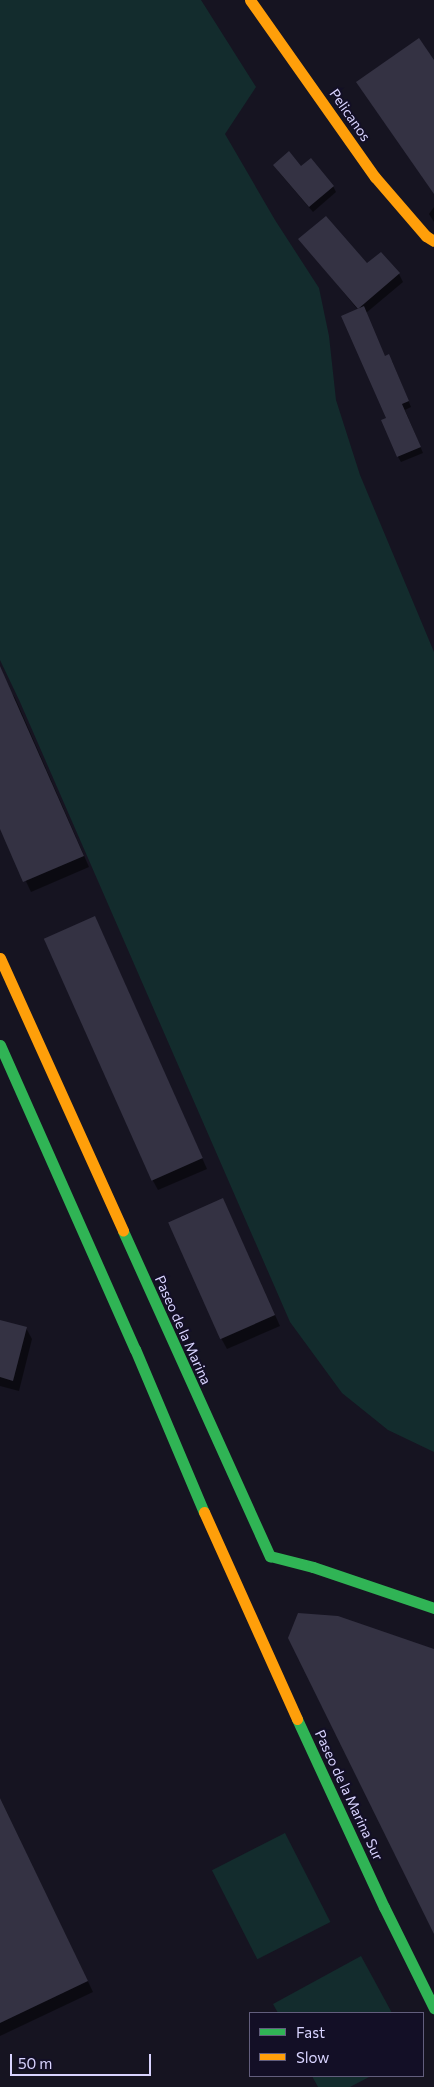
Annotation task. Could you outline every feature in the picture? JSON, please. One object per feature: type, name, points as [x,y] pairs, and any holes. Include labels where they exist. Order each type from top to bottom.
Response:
[{"type":"street","name":"Pelicanos","points":[[250,0],[375,177],[426,236],[434,241]]},
{"type":"street","name":"Paseo de la Marina","points":[[0,958],[3,974],[265,1556],[313,1567],[434,1608]]},
{"type":"street","points":[[0,1045],[135,1349],[223,1558],[242,1557]]},
{"type":"street","name":"Paseo de la Marina Sur","points":[[223,1558],[384,1907],[434,2008]]},
{"type":"green space","points":[[0,0],[201,0],[256,87],[225,134],[275,220],[319,288],[329,336],[336,400],[360,475],[434,652],[434,1452],[388,1430],[342,1393],[290,1322],[0,660]]},
{"type":"green space","points":[[285,1833],[330,1922],[257,1959],[212,1870]]},
{"type":"green space","points":[[361,1956],[391,2012],[277,2012],[273,2004]]},
{"type":"green space","points":[[313,2077],[369,2077],[350,2087],[318,2087]]},
{"type":"building","points":[[419,38],[434,60],[434,194],[356,82]]},
{"type":"building","points":[[289,151],[301,166],[311,158],[334,186],[309,207],[273,165]]},
{"type":"building","points":[[326,216],[367,263],[381,252],[400,273],[358,309],[298,239]]},
{"type":"building","points":[[364,306],[385,356],[389,354],[409,401],[402,404],[421,447],[397,457],[381,420],[386,418],[341,316]]},
{"type":"building","points":[[0,666],[84,856],[23,882],[0,829]]},
{"type":"building","points":[[95,916],[203,1158],[152,1181],[44,939]]},
{"type":"building","points":[[223,1198],[275,1315],[220,1339],[168,1222]]},
{"type":"building","points":[[0,1320],[27,1327],[13,1381],[0,1377]]},
{"type":"building","points":[[298,1613],[338,1616],[434,1649],[434,1934],[288,1638]]},
{"type":"building","points":[[0,1798],[88,1981],[0,2023]]},
{"type":"traffic: fast","points":[[0,1045],[135,1349],[204,1512]]},
{"type":"traffic: fast","points":[[123,1231],[270,1556],[313,1567],[434,1608]]},
{"type":"traffic: fast","points":[[297,1719],[384,1907],[434,2008]]},
{"type":"traffic: slow","points":[[250,0],[375,177],[426,236],[434,241]]},
{"type":"traffic: slow","points":[[0,958],[123,1231]]},
{"type":"traffic: slow","points":[[204,1512],[297,1719]]}]
